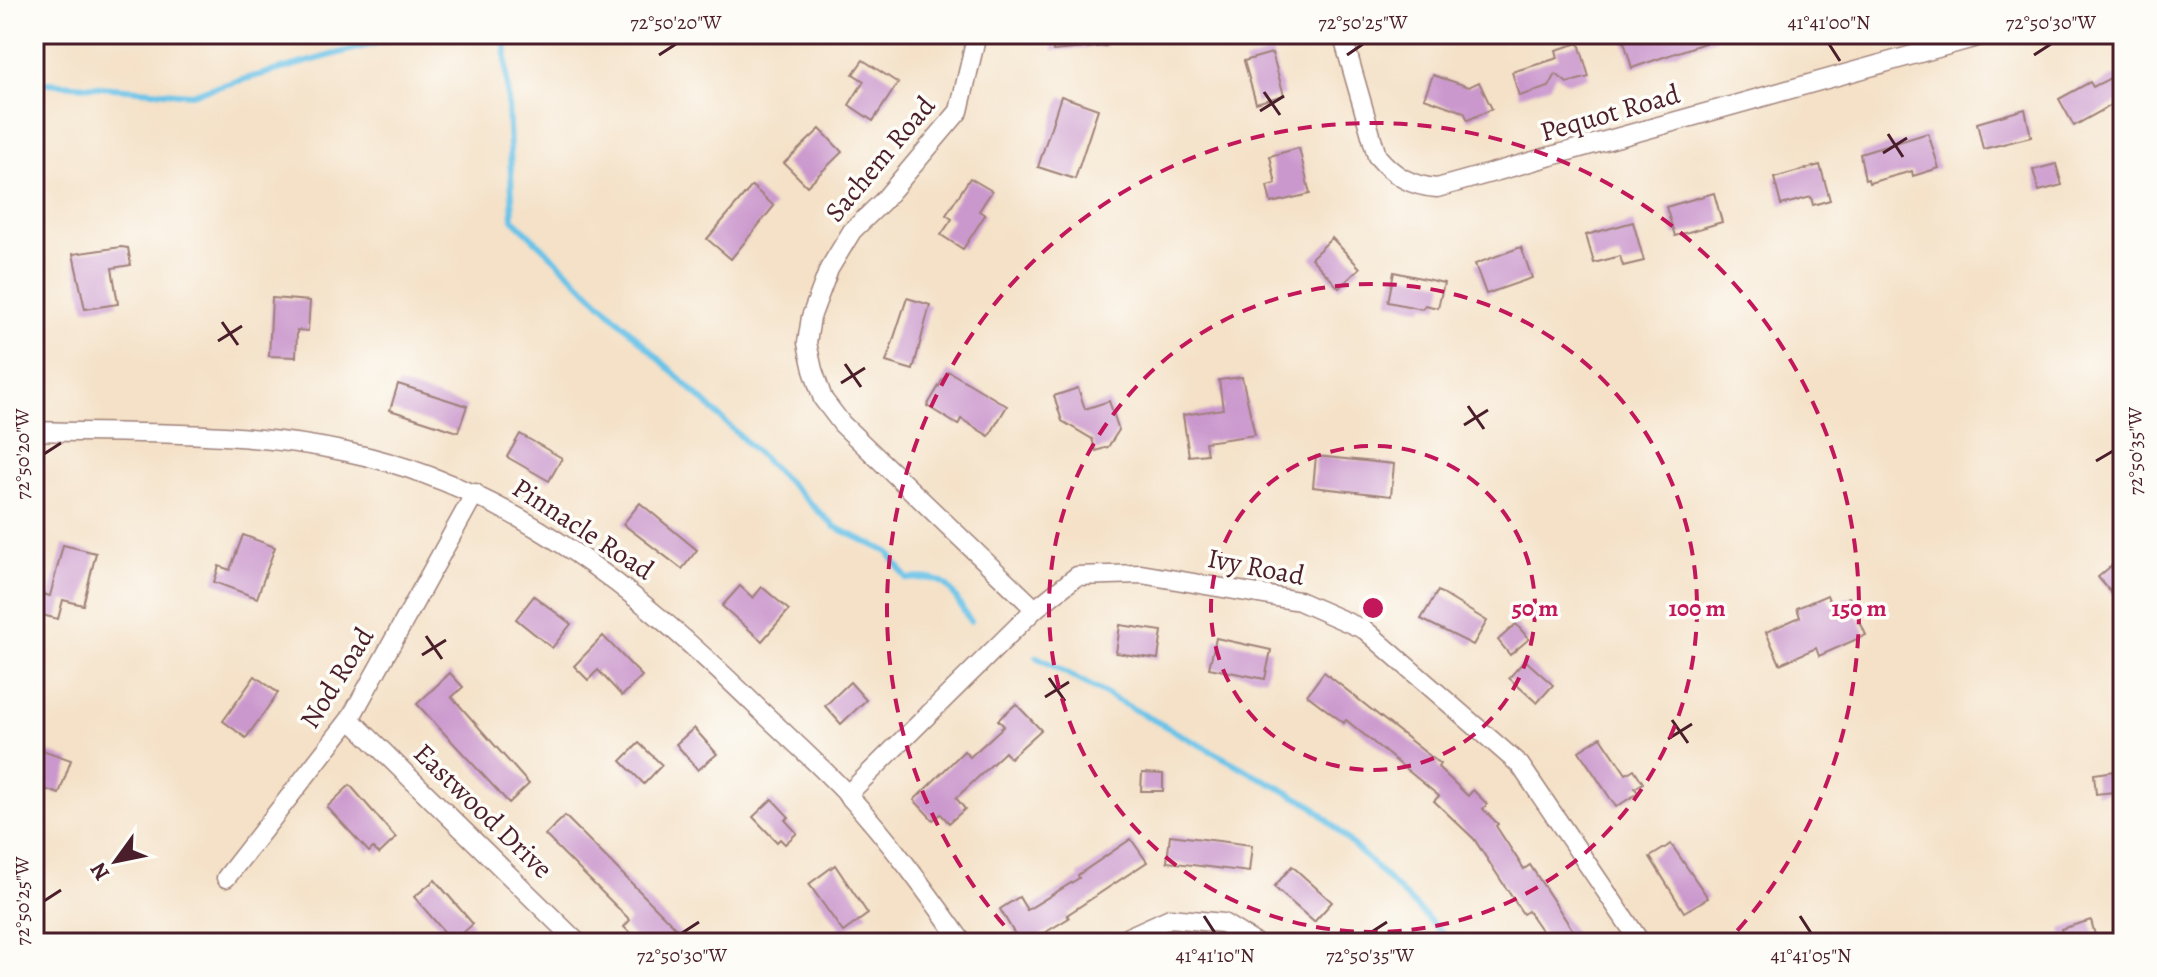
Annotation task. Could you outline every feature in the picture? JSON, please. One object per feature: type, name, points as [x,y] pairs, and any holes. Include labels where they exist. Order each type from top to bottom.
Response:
[{"type":"street","name":"Sachem Road","points":[[977,34],[959,111],[883,201],[852,231],[829,269],[811,317],[807,343],[823,399],[842,424],[1035,609]]},
{"type":"street","name":"Pequot Road","points":[[1342,34],[1377,156],[1390,171],[1405,181],[1437,188],[1988,34]]},
{"type":"street","name":"Pinnacle Road","points":[[34,431],[236,437],[346,451],[396,464],[475,493],[562,542],[641,599],[847,795],[926,891],[963,943]]},
{"type":"street","name":"Nod Road","points":[[226,878],[350,719],[475,493]]},
{"type":"street","name":"Ivy Road","points":[[847,795],[1035,609],[1077,576],[1141,574],[1299,601],[1365,630],[1520,765],[1641,943]]},
{"type":"street","name":"Eastwood Drive","points":[[350,719],[578,943]]},
{"type":"street","points":[[1115,943],[1170,918],[1223,923],[1255,943]]},
{"type":"building","points":[[1051,34],[1105,34],[1106,46],[1053,51]]},
{"type":"building","points":[[1651,34],[1715,34],[1716,39],[1632,68],[1624,41]]},
{"type":"building","points":[[1579,43],[1589,77],[1567,83],[1556,74],[1549,87],[1519,96],[1512,72],[1558,58],[1556,50]]},
{"type":"building","points":[[1272,53],[1284,95],[1256,103],[1244,61]]},
{"type":"building","points":[[863,60],[898,83],[873,121],[849,105],[864,81],[853,74]]},
{"type":"building","points":[[1433,75],[1469,87],[1479,82],[1492,109],[1468,120],[1464,112],[1424,98]]},
{"type":"building","points":[[2116,75],[2123,88],[2123,99],[2074,126],[2059,99],[2090,82],[2093,87]]},
{"type":"building","points":[[1061,96],[1098,109],[1075,179],[1038,167]]},
{"type":"building","points":[[2025,109],[2031,137],[1983,149],[1977,123]]},
{"type":"building","points":[[820,129],[842,152],[807,186],[784,163]]},
{"type":"building","points":[[1928,133],[1939,168],[1913,176],[1912,171],[1869,183],[1868,179],[1865,180],[1860,154]]},
{"type":"building","points":[[1299,148],[1310,194],[1271,203],[1267,186],[1276,184],[1270,156]]},
{"type":"building","points":[[2056,164],[2062,185],[2039,191],[2033,170]]},
{"type":"building","points":[[1820,165],[1830,200],[1813,205],[1811,197],[1781,205],[1774,178]]},
{"type":"building","points":[[970,178],[992,191],[979,211],[985,215],[963,249],[941,235],[952,219],[946,215]]},
{"type":"building","points":[[752,186],[774,206],[731,259],[707,239]]},
{"type":"building","points":[[1714,193],[1722,222],[1675,236],[1666,207]]},
{"type":"building","points":[[1633,222],[1644,261],[1623,266],[1620,256],[1594,263],[1586,235]]},
{"type":"building","points":[[1332,238],[1360,268],[1339,288],[1311,258]]},
{"type":"building","points":[[1521,247],[1532,278],[1486,294],[1475,264]]},
{"type":"building","points":[[128,248],[131,265],[112,268],[118,304],[85,309],[73,254]]},
{"type":"building","points":[[1394,272],[1444,283],[1438,308],[1425,305],[1422,309],[1388,302]]},
{"type":"building","points":[[272,298],[310,301],[308,331],[297,330],[296,357],[269,356]]},
{"type":"building","points":[[907,298],[930,305],[913,370],[886,362]]},
{"type":"building","points":[[948,371],[1007,406],[989,436],[961,419],[958,425],[927,406]]},
{"type":"building","points":[[1242,377],[1255,435],[1205,442],[1207,454],[1189,456],[1183,415],[1223,409],[1219,380]]},
{"type":"building","points":[[398,384],[467,406],[458,432],[390,410]]},
{"type":"building","points":[[1078,388],[1085,409],[1109,401],[1119,430],[1108,447],[1096,451],[1092,439],[1062,421],[1054,396]]},
{"type":"building","points":[[520,434],[562,458],[549,481],[507,457]]},
{"type":"building","points":[[1316,456],[1394,464],[1391,496],[1313,487]]},
{"type":"building","points":[[640,503],[697,550],[682,569],[623,524]]},
{"type":"building","points":[[243,535],[275,547],[257,598],[214,582],[219,566],[230,570]]},
{"type":"building","points":[[63,545],[96,553],[83,605],[63,600],[58,619],[38,614],[43,594],[50,596]]},
{"type":"building","points":[[2123,556],[2123,586],[2113,595],[2098,577]]},
{"type":"building","points":[[740,586],[753,598],[762,587],[789,610],[762,641],[722,606]]},
{"type":"building","points":[[1438,591],[1487,621],[1473,645],[1421,619]]},
{"type":"building","points":[[1827,595],[1831,605],[1849,597],[1866,635],[1819,656],[1816,648],[1780,664],[1766,632],[1800,617],[1797,608]]},
{"type":"building","points":[[534,596],[571,624],[552,648],[516,619]]},
{"type":"building","points":[[1516,624],[1529,639],[1510,655],[1498,640]]},
{"type":"building","points":[[1120,625],[1162,631],[1158,659],[1116,653]]},
{"type":"building","points":[[603,636],[642,676],[622,696],[598,670],[588,680],[574,666]]},
{"type":"building","points":[[1216,638],[1271,650],[1265,679],[1209,668]]},
{"type":"building","points":[[1525,660],[1553,685],[1537,703],[1509,678]]},
{"type":"building","points":[[1324,672],[1440,764],[1438,767],[1468,796],[1473,790],[1487,804],[1483,809],[1498,824],[1496,826],[1524,869],[1530,865],[1581,943],[1550,943],[1528,911],[1523,914],[1474,839],[1434,801],[1439,796],[1346,720],[1344,723],[1307,695]]},
{"type":"building","points":[[450,673],[463,687],[452,697],[529,784],[509,803],[417,704]]},
{"type":"building","points":[[255,676],[278,693],[246,738],[223,721]]},
{"type":"building","points":[[850,682],[866,700],[841,724],[825,706]]},
{"type":"building","points":[[1016,704],[1041,730],[1010,758],[1005,752],[956,798],[965,809],[949,823],[941,814],[933,820],[914,800],[964,751],[970,757],[1004,726],[998,720]]},
{"type":"building","points":[[694,728],[717,754],[698,770],[676,744]]},
{"type":"building","points":[[1601,737],[1626,774],[1634,769],[1643,783],[1635,788],[1638,793],[1616,807],[1579,751]]},
{"type":"building","points":[[639,743],[662,765],[644,784],[621,761]]},
{"type":"building","points":[[34,747],[71,760],[59,794],[34,785]]},
{"type":"building","points":[[2123,770],[2123,791],[2096,794],[2094,774]]},
{"type":"building","points":[[1142,773],[1163,774],[1163,791],[1141,791]]},
{"type":"building","points":[[350,785],[396,838],[379,854],[373,848],[369,852],[327,807]]},
{"type":"building","points":[[772,799],[789,817],[785,820],[797,833],[785,844],[780,839],[777,842],[753,817]]},
{"type":"building","points":[[565,816],[682,934],[672,943],[640,943],[624,927],[630,920],[545,835]]},
{"type":"building","points":[[1170,835],[1252,845],[1249,872],[1167,862]]},
{"type":"building","points":[[1131,839],[1147,862],[1067,915],[1069,918],[1028,943],[1020,943],[1000,909],[1019,897],[1027,910],[1079,878],[1078,875]]},
{"type":"building","points":[[1671,844],[1708,898],[1684,912],[1650,857]]},
{"type":"building","points":[[835,865],[868,914],[843,932],[809,884]]},
{"type":"building","points":[[1292,866],[1332,902],[1314,922],[1274,887]]},
{"type":"building","points":[[435,880],[473,924],[453,942],[414,897]]},
{"type":"building","points":[[2091,920],[2097,943],[2065,943],[2061,929]]},
{"type":"waterway","points":[[34,82],[191,94],[408,34]]},
{"type":"waterway","points":[[505,34],[513,219],[835,527],[888,552],[907,579],[932,579],[947,586],[970,621]]},
{"type":"waterway","points":[[1037,657],[1313,806],[1453,943]]}]
